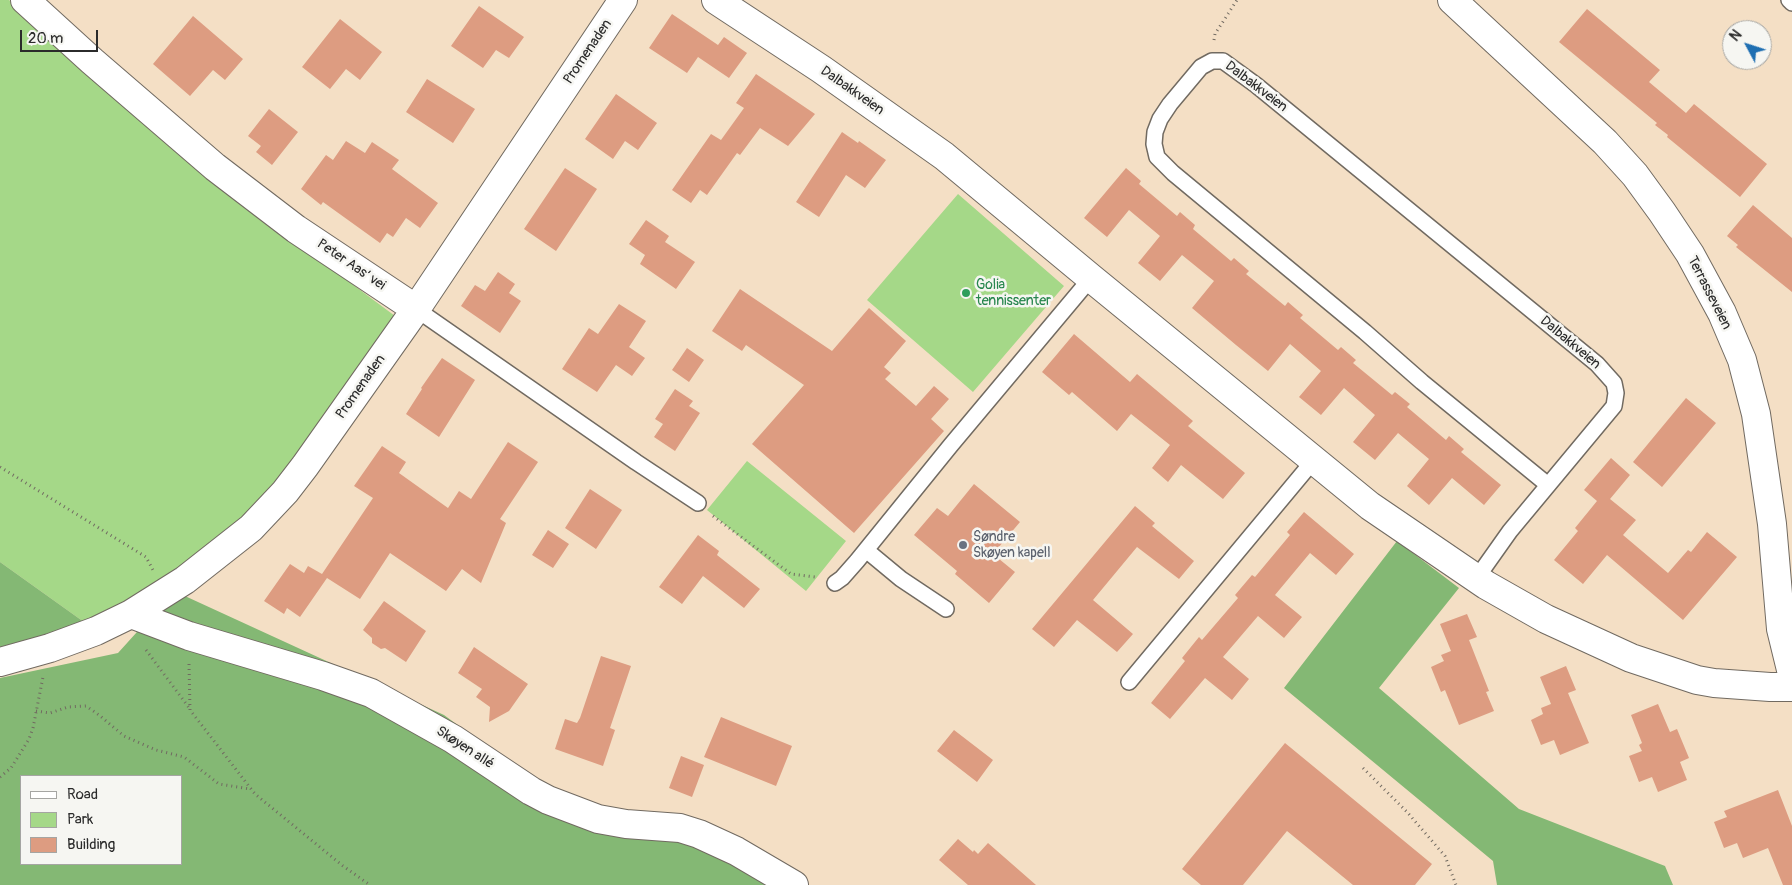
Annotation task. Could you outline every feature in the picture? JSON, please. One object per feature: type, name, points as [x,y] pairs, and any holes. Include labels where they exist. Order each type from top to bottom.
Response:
[{"type":"street","name":"Peter Aas’ vei","points":[[25,0],[202,157],[296,229],[416,309]]},
{"type":"street","name":"Promenaden","points":[[0,662],[37,652],[138,617],[164,594],[185,580],[251,528],[285,492],[416,309],[623,0]]},
{"type":"street","name":"Dalbakkveien","points":[[716,0],[822,69],[944,156],[1370,506],[1476,579],[1546,619],[1630,658],[1697,680],[1714,683],[1792,687]]},
{"type":"street","name":"Terrasseveien","points":[[1452,0],[1605,142],[1635,175],[1690,254],[1722,313],[1742,360],[1756,414],[1772,524],[1780,629],[1792,674]]},
{"type":"street","name":"Skøyen allé","points":[[138,617],[189,636],[323,676],[371,693],[453,739],[531,791],[548,800],[598,818],[626,824],[680,828],[698,834],[736,851],[794,885]]},
{"type":"lane","points":[[1789,0],[1792,3]]},
{"type":"lane","name":"Dalbakkveien","points":[[1476,579],[1510,531],[1614,406],[1616,393],[1614,384],[1597,364],[1256,85],[1223,61],[1212,60],[1201,67],[1160,119],[1155,132],[1154,144],[1157,157],[1173,173],[1429,388],[1548,485]]},
{"type":"lane","points":[[835,583],[842,578],[866,550],[1091,278]]},
{"type":"lane","name":"Peter Aas’ vei","points":[[416,309],[698,503]]},
{"type":"lane","points":[[1129,682],[1314,460]]},
{"type":"lane","points":[[866,550],[900,579],[946,609]]},
{"type":"path","points":[[1212,60],[1215,34],[1237,0]]},
{"type":"path","points":[[0,467],[146,557],[164,594]]},
{"type":"path","points":[[698,503],[706,511],[791,574],[818,577],[835,583]]},
{"type":"path","points":[[138,617],[145,648],[255,794],[370,885]]},
{"type":"path","points":[[189,636],[190,710]]},
{"type":"path","points":[[0,777],[11,768],[29,739],[33,728],[44,673],[37,652]]},
{"type":"path","points":[[36,711],[50,713],[68,707],[86,706],[124,736],[156,750],[184,757],[219,784],[251,789]]},
{"type":"path","points":[[1363,768],[1407,812],[1445,856],[1456,885]]},
{"type":"green space","points":[[0,0],[9,0],[191,164],[395,316],[258,511],[153,589],[84,622],[0,562]]},
{"type":"green space","name":"Golia tennissenter","points":[[958,194],[1064,286],[973,392],[867,300]]},
{"type":"green space","points":[[747,461],[846,541],[806,591],[707,510]]},
{"type":"green space","points":[[1397,541],[1459,588],[1379,688],[1519,809],[1665,866],[1673,885],[1497,885],[1493,861],[1284,688]]},
{"type":"green space","points":[[0,562],[84,622],[0,650]]},
{"type":"green space","points":[[174,591],[444,715],[575,811],[683,827],[792,885],[0,885],[0,678],[118,653]]},
{"type":"building","points":[[479,6],[524,37],[509,58],[496,50],[483,68],[451,46]]},
{"type":"building","points":[[1587,9],[1660,70],[1649,82],[1686,113],[1694,104],[1767,164],[1740,197],[1667,137],[1668,135],[1655,125],[1657,123],[1559,42]]},
{"type":"building","points":[[672,14],[718,45],[724,37],[747,53],[729,78],[698,57],[687,73],[649,48]]},
{"type":"building","points":[[193,16],[243,59],[225,80],[213,70],[190,96],[153,64]]},
{"type":"building","points":[[340,19],[382,52],[360,80],[346,69],[330,89],[302,67]]},
{"type":"building","points":[[756,74],[815,114],[788,146],[760,128],[740,155],[737,153],[707,195],[700,190],[691,203],[672,190],[711,134],[721,140],[744,108],[736,103]]},
{"type":"building","points":[[427,79],[475,109],[453,143],[406,112]]},
{"type":"building","points":[[616,94],[657,123],[638,150],[625,141],[613,159],[585,139]]},
{"type":"building","points":[[269,109],[298,132],[272,165],[256,152],[261,146],[248,136]]},
{"type":"building","points":[[842,132],[858,143],[859,141],[886,160],[865,188],[846,175],[819,217],[796,202]]},
{"type":"building","points":[[346,141],[365,153],[372,142],[399,160],[392,169],[438,203],[420,228],[406,218],[393,237],[387,233],[380,243],[323,202],[321,205],[301,189],[326,155],[333,160]]},
{"type":"building","points":[[565,168],[597,189],[556,251],[524,229]]},
{"type":"building","points":[[1126,168],[1141,181],[1139,184],[1177,216],[1180,212],[1195,225],[1193,229],[1231,261],[1234,258],[1249,271],[1246,274],[1285,306],[1288,302],[1303,315],[1300,318],[1338,350],[1341,347],[1356,360],[1353,363],[1392,395],[1395,392],[1410,404],[1407,407],[1446,440],[1449,436],[1464,449],[1461,452],[1501,485],[1484,505],[1452,478],[1429,505],[1407,486],[1429,459],[1398,433],[1375,460],[1353,442],[1375,415],[1344,388],[1321,415],[1299,397],[1321,371],[1290,344],[1268,371],[1236,345],[1192,308],[1214,281],[1182,255],[1160,281],[1138,263],[1160,236],[1129,210],[1107,237],[1084,218]]},
{"type":"building","points":[[1753,205],[1792,238],[1792,292],[1736,247],[1738,245],[1727,236]]},
{"type":"building","points":[[646,220],[669,236],[665,242],[695,262],[676,289],[640,264],[645,255],[629,244]]},
{"type":"building","points":[[498,272],[515,284],[509,293],[521,301],[500,333],[461,306],[475,285],[485,291]]},
{"type":"building","points":[[740,289],[832,351],[869,308],[906,341],[884,367],[891,373],[885,379],[916,406],[934,386],[949,399],[931,419],[944,431],[854,533],[752,444],[804,385],[746,345],[742,351],[712,331]]},
{"type":"building","points":[[619,304],[646,321],[629,347],[645,358],[632,376],[616,365],[597,392],[562,369],[589,328],[598,334]]},
{"type":"building","points":[[1074,334],[1130,382],[1137,374],[1193,421],[1188,426],[1245,473],[1223,499],[1181,465],[1168,482],[1152,468],[1170,445],[1131,414],[1117,431],[1072,392],[1069,395],[1042,372]]},
{"type":"building","points":[[687,348],[704,360],[689,382],[672,370]]},
{"type":"building","points":[[442,358],[475,380],[439,437],[406,414]]},
{"type":"building","points":[[675,389],[693,401],[689,406],[700,413],[675,451],[654,437],[663,424],[655,419]]},
{"type":"building","points":[[1686,398],[1716,423],[1662,487],[1633,462]]},
{"type":"building","points":[[508,442],[538,462],[500,519],[506,523],[481,583],[462,569],[446,591],[390,553],[360,599],[327,578],[300,617],[287,608],[284,614],[264,601],[290,564],[304,573],[308,566],[322,574],[373,498],[354,486],[382,446],[406,462],[399,473],[448,508],[459,491],[471,499]]},
{"type":"building","points":[[1611,458],[1630,475],[1610,499],[1636,520],[1623,535],[1668,573],[1688,550],[1691,552],[1707,532],[1737,557],[1683,620],[1607,555],[1583,584],[1554,560],[1578,531],[1575,528],[1597,501],[1584,490]]},
{"type":"building","name":"Søndre Skøyen kapell","points":[[974,484],[1020,522],[993,554],[1015,572],[989,603],[955,574],[957,571],[914,535],[937,508],[948,516]]},
{"type":"building","points":[[590,489],[622,510],[596,549],[565,528]]},
{"type":"building","points":[[1135,506],[1155,523],[1152,526],[1194,561],[1179,579],[1137,547],[1093,600],[1133,634],[1117,652],[1077,620],[1054,647],[1032,629]]},
{"type":"building","points":[[1304,512],[1354,554],[1336,575],[1310,553],[1275,595],[1302,617],[1284,638],[1258,616],[1223,657],[1249,679],[1232,700],[1205,678],[1170,719],[1151,703],[1185,661],[1182,658],[1199,637],[1202,640],[1238,598],[1235,595],[1252,575],[1255,577],[1290,535],[1287,532]]},
{"type":"building","points":[[548,530],[569,544],[553,568],[532,555]]},
{"type":"building","points":[[698,535],[719,551],[717,555],[760,589],[744,608],[703,576],[682,604],[659,587]]},
{"type":"building","points":[[384,601],[426,631],[406,662],[385,648],[381,649],[372,643],[372,638],[363,630]]},
{"type":"building","points":[[1467,614],[1477,637],[1469,640],[1489,691],[1486,692],[1494,711],[1459,725],[1445,690],[1441,692],[1431,667],[1444,661],[1441,655],[1451,651],[1440,624]]},
{"type":"building","points":[[474,647],[528,684],[509,711],[489,722],[490,707],[476,697],[482,689],[458,673]]},
{"type":"building","points":[[601,656],[631,666],[610,728],[615,730],[603,766],[555,749],[565,719],[577,723],[580,718]]},
{"type":"building","points":[[1566,666],[1576,690],[1568,693],[1589,743],[1560,755],[1554,740],[1541,745],[1531,720],[1543,714],[1541,708],[1551,704],[1540,677]]},
{"type":"building","points":[[1658,704],[1670,732],[1677,729],[1689,758],[1680,762],[1687,780],[1658,792],[1652,777],[1639,782],[1629,756],[1642,751],[1639,745],[1642,743],[1631,715]]},
{"type":"building","points":[[721,717],[792,746],[776,786],[704,757]]},
{"type":"building","points":[[954,730],[993,760],[977,782],[937,751]]},
{"type":"building","points":[[1285,743],[1432,864],[1415,885],[1353,885],[1287,831],[1243,885],[1201,885],[1182,869]]},
{"type":"building","points":[[681,756],[704,765],[692,797],[669,788]]},
{"type":"building","points":[[1778,790],[1792,826],[1792,885],[1783,885],[1768,848],[1743,858],[1737,843],[1724,848],[1714,822],[1727,817],[1724,811]]},
{"type":"building","points":[[958,839],[978,854],[988,843],[1036,885],[968,885],[939,860]]},
{"type":"place","name":"Golia tennissenter","points":[[966,293]]},
{"type":"place","name":"Søndre Skøyen kapell","points":[[963,545]]}]
